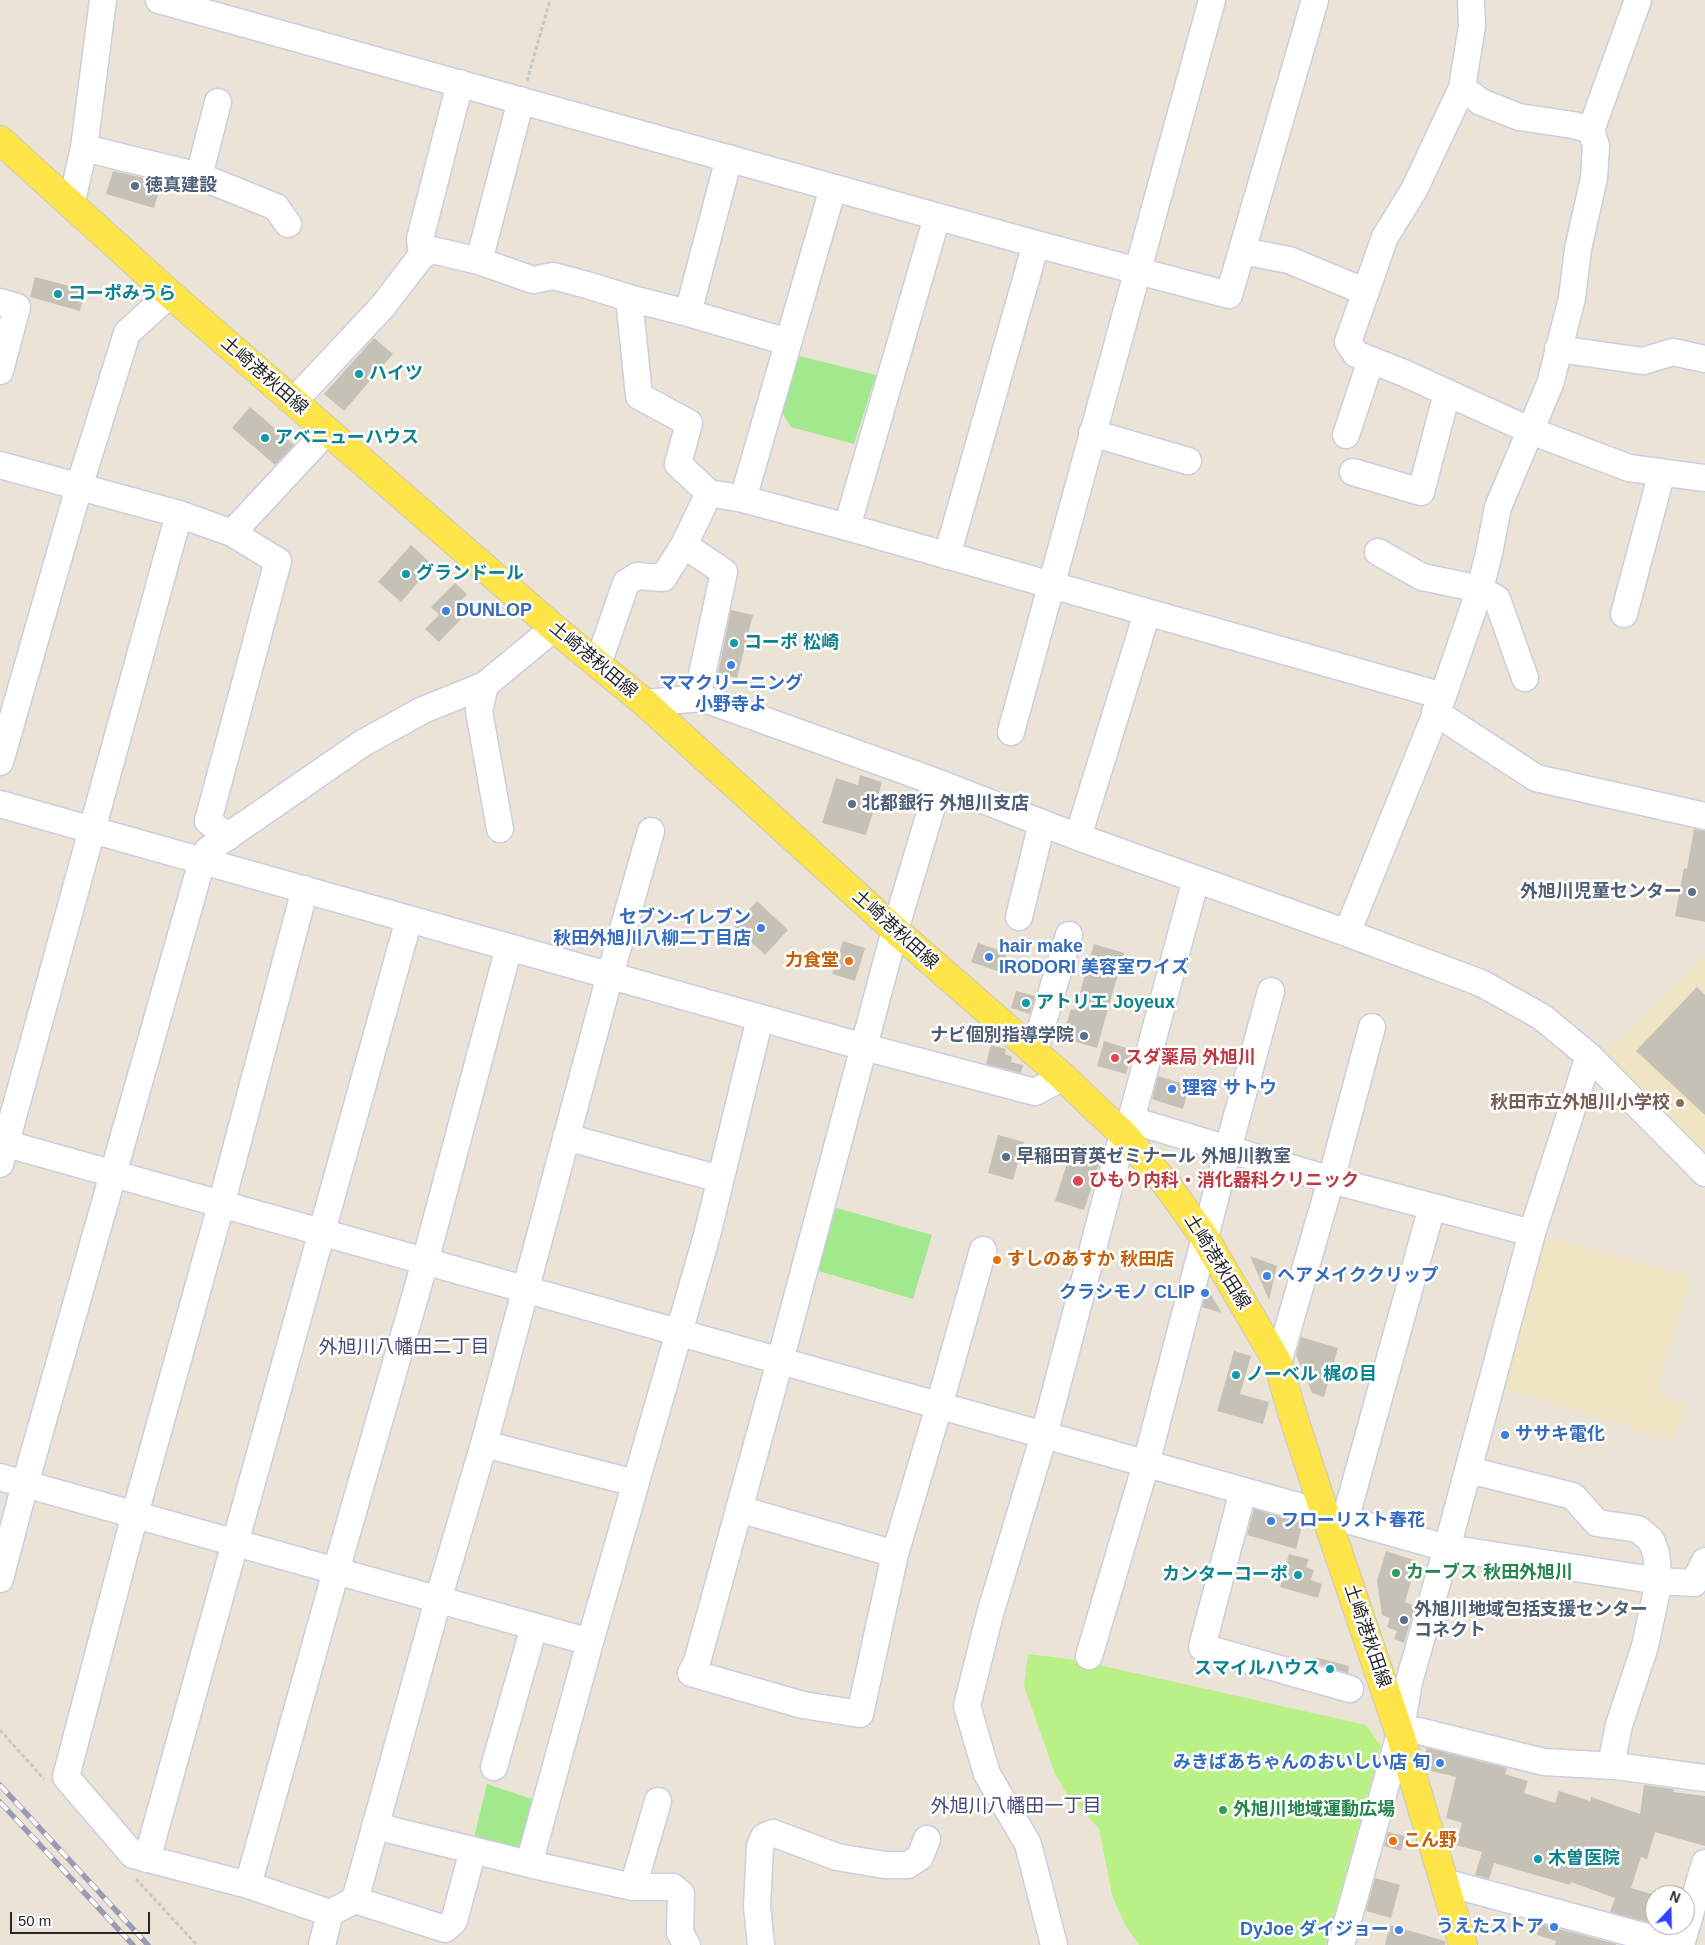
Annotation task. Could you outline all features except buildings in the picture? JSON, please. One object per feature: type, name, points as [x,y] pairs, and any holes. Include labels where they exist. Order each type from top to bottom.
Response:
[{"type":"main road","name":"土崎港秋田線","points":[[0,140],[170,294],[554,628],[645,703],[895,930],[1034,1052],[1127,1127],[1205,1238],[1278,1363],[1294,1418],[1335,1517],[1463,1945]]},
{"type":"street","points":[[71,205],[84,148],[103,0]]},
{"type":"street","points":[[159,0],[937,217],[1137,272],[1229,295],[1315,0]]},
{"type":"street","points":[[1011,732],[1212,0]]},
{"type":"street","points":[[1471,0],[1472,26],[1462,88],[1414,190],[1385,237],[1348,342],[1356,354],[1531,431],[1628,468],[1705,478]]},
{"type":"street","points":[[1347,932],[1439,704],[1480,589],[1498,507],[1550,384],[1572,298],[1578,249],[1594,178],[1596,146],[1591,130],[1638,0]]},
{"type":"street","points":[[422,255],[420,238],[460,83]]},
{"type":"street","points":[[1462,88],[1481,102],[1519,117],[1573,125],[1591,130]]},
{"type":"street","points":[[479,261],[521,100]]},
{"type":"street","points":[[199,176],[218,102]]},
{"type":"street","points":[[84,148],[199,176],[276,207],[288,224]]},
{"type":"street","points":[[688,313],[729,158]]},
{"type":"street","points":[[743,499],[833,188]]},
{"type":"street","points":[[847,527],[937,217]]},
{"type":"street","points":[[947,556],[1036,244]]},
{"type":"street","points":[[294,401],[383,306],[422,255],[432,250],[479,261],[533,280],[553,276],[586,284],[788,342]]},
{"type":"street","points":[[1242,251],[1289,260],[1366,292]]},
{"type":"street","points":[[0,762],[79,487],[127,333],[170,294]]},
{"type":"street","points":[[630,298],[639,396],[689,423],[678,464],[709,493],[743,499],[847,527],[1147,613],[1439,704],[1536,778],[1705,816]]},
{"type":"street","points":[[0,302],[17,307],[0,371]]},
{"type":"street","points":[[1558,349],[1643,361],[1673,352],[1705,359]]},
{"type":"street","points":[[1346,435],[1371,360]]},
{"type":"street","points":[[1353,472],[1422,492],[1447,393]]},
{"type":"street","points":[[232,533],[327,431]]},
{"type":"street","points":[[1092,433],[1188,461]]},
{"type":"street","points":[[0,465],[179,514],[232,533],[278,561],[208,821],[228,837]]},
{"type":"street","points":[[1624,614],[1662,472]]},
{"type":"street","points":[[598,664],[626,583],[637,576],[663,578],[684,545],[709,493]]},
{"type":"street","points":[[179,514],[93,830],[2,1150],[113,1174],[1447,1548],[1659,1581],[1694,1583],[1705,1560]]},
{"type":"street","points":[[684,545],[724,572],[697,698]]},
{"type":"street","points":[[1378,552],[1422,577],[1480,589],[1497,599],[1525,678]]},
{"type":"street","points":[[1078,838],[1147,613]]},
{"type":"street","points":[[0,1580],[25,1484],[202,861],[208,850],[363,743],[423,710],[485,685],[554,628]]},
{"type":"street","points":[[485,685],[479,711],[500,829]]},
{"type":"street","points":[[645,703],[702,698],[939,783],[1078,838],[1347,932],[1481,983],[1542,1017],[1589,1056],[1705,1172]]},
{"type":"street","points":[[939,783],[895,930],[780,1361],[697,1662],[691,1673],[803,1705],[860,1714],[895,1554],[940,1406],[982,1250]]},
{"type":"street","points":[[0,804],[864,1047],[1035,1092],[1063,1077]]},
{"type":"street","points":[[1019,917],[1042,823]]},
{"type":"street","points":[[355,1900],[438,1600],[484,1444],[610,975],[651,831]]},
{"type":"street","points":[[1054,1945],[1028,1844],[987,1774],[967,1706],[990,1614],[1044,1435],[1196,879]]},
{"type":"street","points":[[305,890],[221,1204],[134,1514],[66,1777],[133,1855],[248,1885],[330,1913],[355,1900],[445,1929],[454,1921],[473,1850]]},
{"type":"street","points":[[147,1859],[409,919]]},
{"type":"street","points":[[1034,1052],[1068,935]]},
{"type":"street","points":[[248,1885],[425,1262],[509,947]]},
{"type":"street","points":[[1089,1656],[1146,1464],[1271,992]]},
{"type":"street","points":[[529,1864],[590,1642],[707,1235],[760,1018]]},
{"type":"street","points":[[1278,1363],[1332,1180],[1372,1026]]},
{"type":"street","points":[[1341,1945],[1400,1734],[1409,1682],[1532,1233],[1589,1056]]},
{"type":"street","points":[[1127,1127],[1228,1149],[1332,1180],[1532,1233]]},
{"type":"street","points":[[566,1137],[720,1179]]},
{"type":"street","points":[[1335,1517],[1432,1207]]},
{"type":"street","points":[[484,1444],[635,1483]]},
{"type":"street","points":[[1468,1470],[1573,1496],[1597,1523],[1638,1529],[1651,1540],[1656,1553],[1659,1581],[1645,1646],[1619,1725],[1614,1755],[1616,1766]]},
{"type":"street","points":[[0,1477],[590,1642]]},
{"type":"street","points":[[1243,1491],[1202,1647],[1350,1689]]},
{"type":"street","points":[[739,1508],[895,1554]]},
{"type":"street","points":[[494,1767],[534,1626]]},
{"type":"street","points":[[1400,1734],[1419,1731],[1544,1762],[1616,1766],[1705,1778]]},
{"type":"street","points":[[633,1887],[658,1801]]},
{"type":"street","points":[[375,1826],[529,1864],[633,1887],[673,1887],[681,1894],[680,1933],[687,1945]]},
{"type":"street","points":[[761,1945],[757,1906],[760,1846],[764,1837],[773,1833],[837,1857],[884,1865],[908,1864],[920,1856],[927,1839]]},
{"type":"street","points":[[1681,1945],[1705,1863]]},
{"type":"street","points":[[1444,1882],[1676,1945]]},
{"type":"street","points":[[322,1945],[330,1913]]},
{"type":"path","points":[[521,100],[550,0]]},
{"type":"shaded area","name":"秋田市立外旭川小学校","points":[[1705,957],[1705,1152],[1604,1054]]},
{"type":"shaded area","points":[[1542,1236],[1691,1277],[1656,1393],[1686,1405],[1673,1440],[1502,1388]]},
{"type":"green space","points":[[795,355],[876,375],[854,444],[791,427],[778,406]]},
{"type":"green space","points":[[830,1206],[932,1235],[913,1299],[812,1269]]},
{"type":"green space","name":"外旭川地域運動広場","points":[[1028,1654],[1077,1660],[1366,1725],[1381,1746],[1326,1945],[1139,1945],[1125,1925],[1112,1895],[1099,1829],[1065,1791],[1055,1774],[1024,1686]]},
{"type":"green space","points":[[487,1784],[538,1801],[524,1854],[473,1842]]},
{"type":"railway","points":[[0,1785],[148,1945]]},
{"type":"railway","points":[[0,1802],[133,1945]]},
{"type":"place","name":"徳真建設","points":[[135,186]]},
{"type":"place","name":"コーポみうら","points":[[58,294]]},
{"type":"place","name":"ハイツ","points":[[359,374]]},
{"type":"place","name":"アベニューハウス","points":[[265,438]]},
{"type":"place","name":"グランドール","points":[[406,574]]},
{"type":"place","name":"DUNLOP","points":[[446,611]]},
{"type":"place","name":"コーポ 松崎","points":[[734,643]]},
{"type":"place","name":"ママクリーニング 小野寺よ","points":[[731,665]]},
{"type":"place","name":"北都銀行 外旭川支店","points":[[852,804]]},
{"type":"place","name":"外旭川児童センター","points":[[1692,892]]},
{"type":"place","name":"セブン-イレブン 秋田外旭川八柳二丁目店","points":[[761,928]]},
{"type":"place","name":"hair make IRODORI 美容室ワイズ","points":[[989,957]]},
{"type":"place","name":"力食堂","points":[[849,961]]},
{"type":"place","name":"アトリエ Joyeux","points":[[1026,1003]]},
{"type":"place","name":"ナビ個別指導学院","points":[[1084,1036]]},
{"type":"place","name":"スダ薬局 外旭川","points":[[1115,1058]]},
{"type":"place","name":"理容 サトウ","points":[[1172,1089]]},
{"type":"place","name":"秋田市立外旭川小学校","points":[[1680,1103]]},
{"type":"place","name":"早稲田育英ゼミナール 外旭川教室","points":[[1006,1157]]},
{"type":"place","name":"ひもり内科・消化器科クリニック","points":[[1078,1181]]},
{"type":"place","name":"すしのあすか 秋田店","points":[[997,1260]]},
{"type":"place","name":"ヘアメイククリップ","points":[[1267,1276]]},
{"type":"place","name":"クラシモノ CLIP","points":[[1205,1293]]},
{"type":"place","name":"ノーベル 梶の目","points":[[1236,1375]]},
{"type":"place","name":"ササキ電化","points":[[1505,1435]]},
{"type":"place","name":"フローリスト春花","points":[[1271,1521]]},
{"type":"place","name":"カーブス 秋田外旭川","points":[[1396,1573]]},
{"type":"place","name":"カンターコーポ","points":[[1298,1575]]},
{"type":"place","name":"外旭川地域包括支援センター コネクト","points":[[1404,1620]]},
{"type":"place","name":"スマイルハウス","points":[[1330,1669]]},
{"type":"place","name":"みきばあちゃんのおいしい店 旬","points":[[1440,1763]]},
{"type":"place","name":"外旭川地域運動広場","points":[[1223,1810]]},
{"type":"place","name":"こん野","points":[[1393,1841]]},
{"type":"place","name":"木曽医院","points":[[1538,1859]]},
{"type":"place","name":"うえたストア","points":[[1554,1927]]},
{"type":"place","name":"DyJoe ダイジョー","points":[[1399,1930]]},
{"type":"district","name":"外旭川八幡田二丁目","points":[[404,1348]]},
{"type":"district","name":"外旭川八幡田一丁目","points":[[1016,1807]]}]
